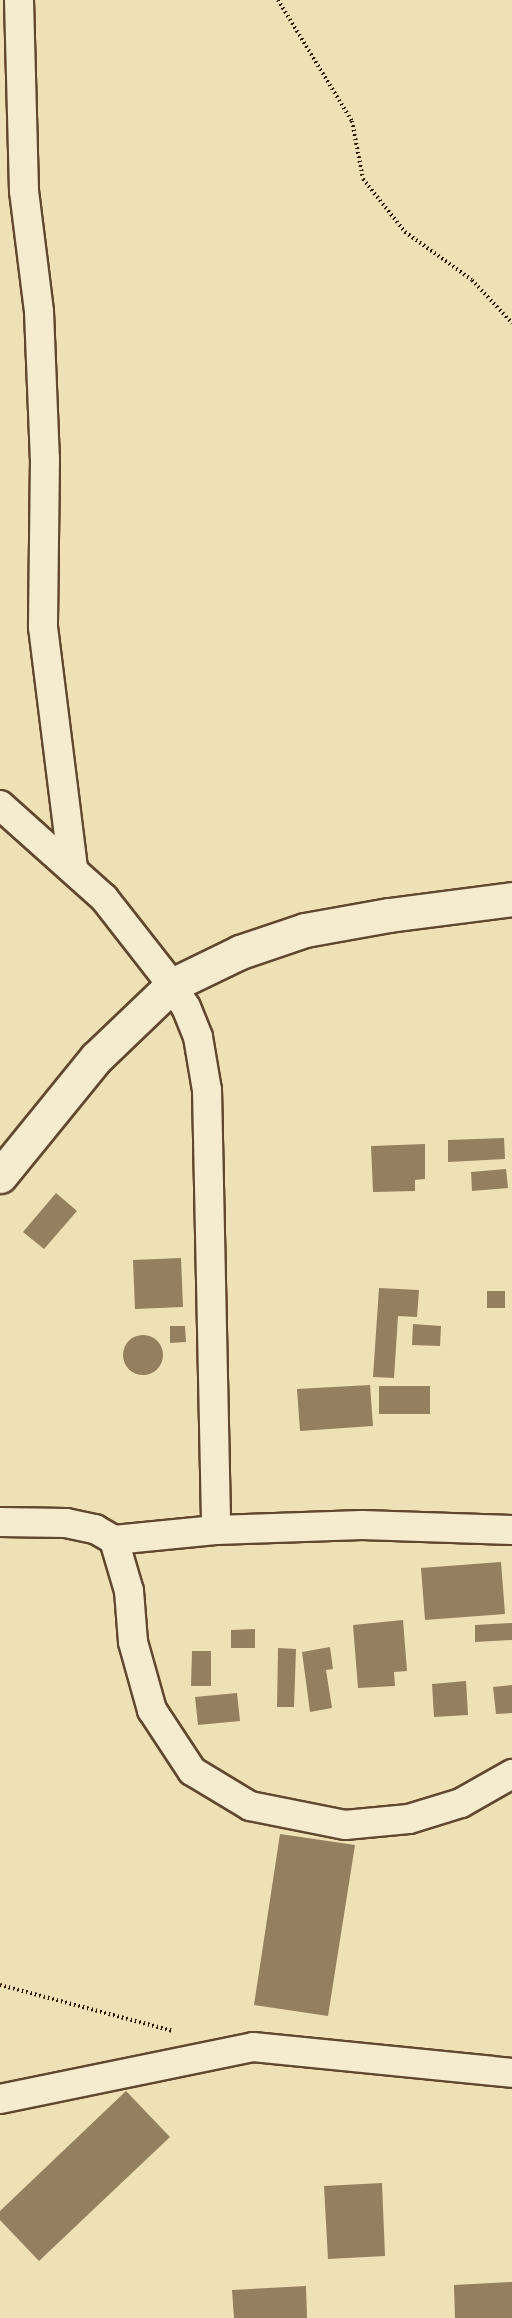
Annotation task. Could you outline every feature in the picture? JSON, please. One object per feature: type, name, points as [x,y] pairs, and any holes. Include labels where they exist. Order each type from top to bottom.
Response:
[{"type":"street","points":[[19,0],[24,191],[39,312],[45,459],[43,627],[73,868]]},
{"type":"street","points":[[0,805],[104,898],[172,985],[186,1006],[198,1036],[207,1090],[216,1530]]},
{"type":"street","points":[[0,1176],[96,1059],[172,985],[240,951],[305,930],[389,915],[512,899]]},
{"type":"street","points":[[0,1522],[66,1523],[95,1529],[114,1540],[216,1530],[362,1525],[512,1530]]},
{"type":"street","points":[[114,1540],[129,1592],[133,1642],[152,1710],[192,1771],[250,1806],[345,1825],[409,1819],[461,1803],[512,1774]]},
{"type":"street","points":[[0,2099],[253,2047],[512,2073]]},
{"type":"path","points":[[278,0],[352,121],[363,179],[405,232],[472,280],[512,324]]},
{"type":"path","points":[[0,1985],[179,2032]]},
{"type":"building","points":[[504,1138],[505,1159],[448,1162],[448,1140]]},
{"type":"building","points":[[425,1144],[425,1179],[415,1180],[415,1191],[373,1192],[371,1146]]},
{"type":"building","points":[[506,1169],[508,1188],[472,1191],[471,1172]]},
{"type":"building","points":[[56,1193],[77,1211],[44,1249],[23,1232]]},
{"type":"building","points":[[181,1258],[183,1307],[135,1309],[133,1260]]},
{"type":"building","points":[[379,1288],[419,1290],[417,1317],[398,1316],[394,1378],[373,1377]]},
{"type":"building","points":[[487,1291],[505,1291],[505,1308],[487,1308]]},
{"type":"building","points":[[413,1324],[441,1326],[440,1346],[412,1345]]},
{"type":"building","points":[[170,1326],[185,1326],[186,1342],[170,1343]]},
{"type":"building","points":[[143,1335],[157,1341],[163,1355],[157,1369],[143,1375],[129,1369],[123,1355],[129,1341]]},
{"type":"building","points":[[370,1385],[373,1426],[300,1431],[297,1389]]},
{"type":"building","points":[[379,1386],[430,1386],[430,1414],[379,1414]]},
{"type":"building","points":[[501,1562],[505,1614],[425,1620],[421,1568]]},
{"type":"building","points":[[403,1620],[407,1671],[394,1672],[395,1686],[358,1688],[353,1625]]},
{"type":"building","points":[[512,1623],[512,1640],[475,1642],[475,1625]]},
{"type":"building","points":[[255,1629],[255,1648],[231,1648],[231,1630]]},
{"type":"building","points":[[330,1647],[333,1669],[326,1670],[332,1708],[310,1712],[302,1652]]},
{"type":"building","points":[[278,1648],[296,1649],[294,1707],[277,1707]]},
{"type":"building","points":[[192,1651],[211,1651],[211,1686],[191,1686]]},
{"type":"building","points":[[466,1681],[468,1715],[434,1717],[432,1684]]},
{"type":"building","points":[[512,1685],[512,1713],[496,1714],[493,1687]]},
{"type":"building","points":[[237,1693],[240,1721],[198,1725],[195,1697]]},
{"type":"building","points":[[280,1834],[355,1845],[328,2016],[254,2005]]},
{"type":"building","points":[[126,2091],[170,2137],[39,2261],[0,2220],[0,2211]]},
{"type":"building","points":[[382,2183],[385,2256],[328,2259],[324,2186]]},
{"type":"building","points":[[512,2282],[512,2318],[455,2318],[454,2285]]},
{"type":"building","points":[[306,2286],[307,2318],[234,2318],[232,2290]]}]
